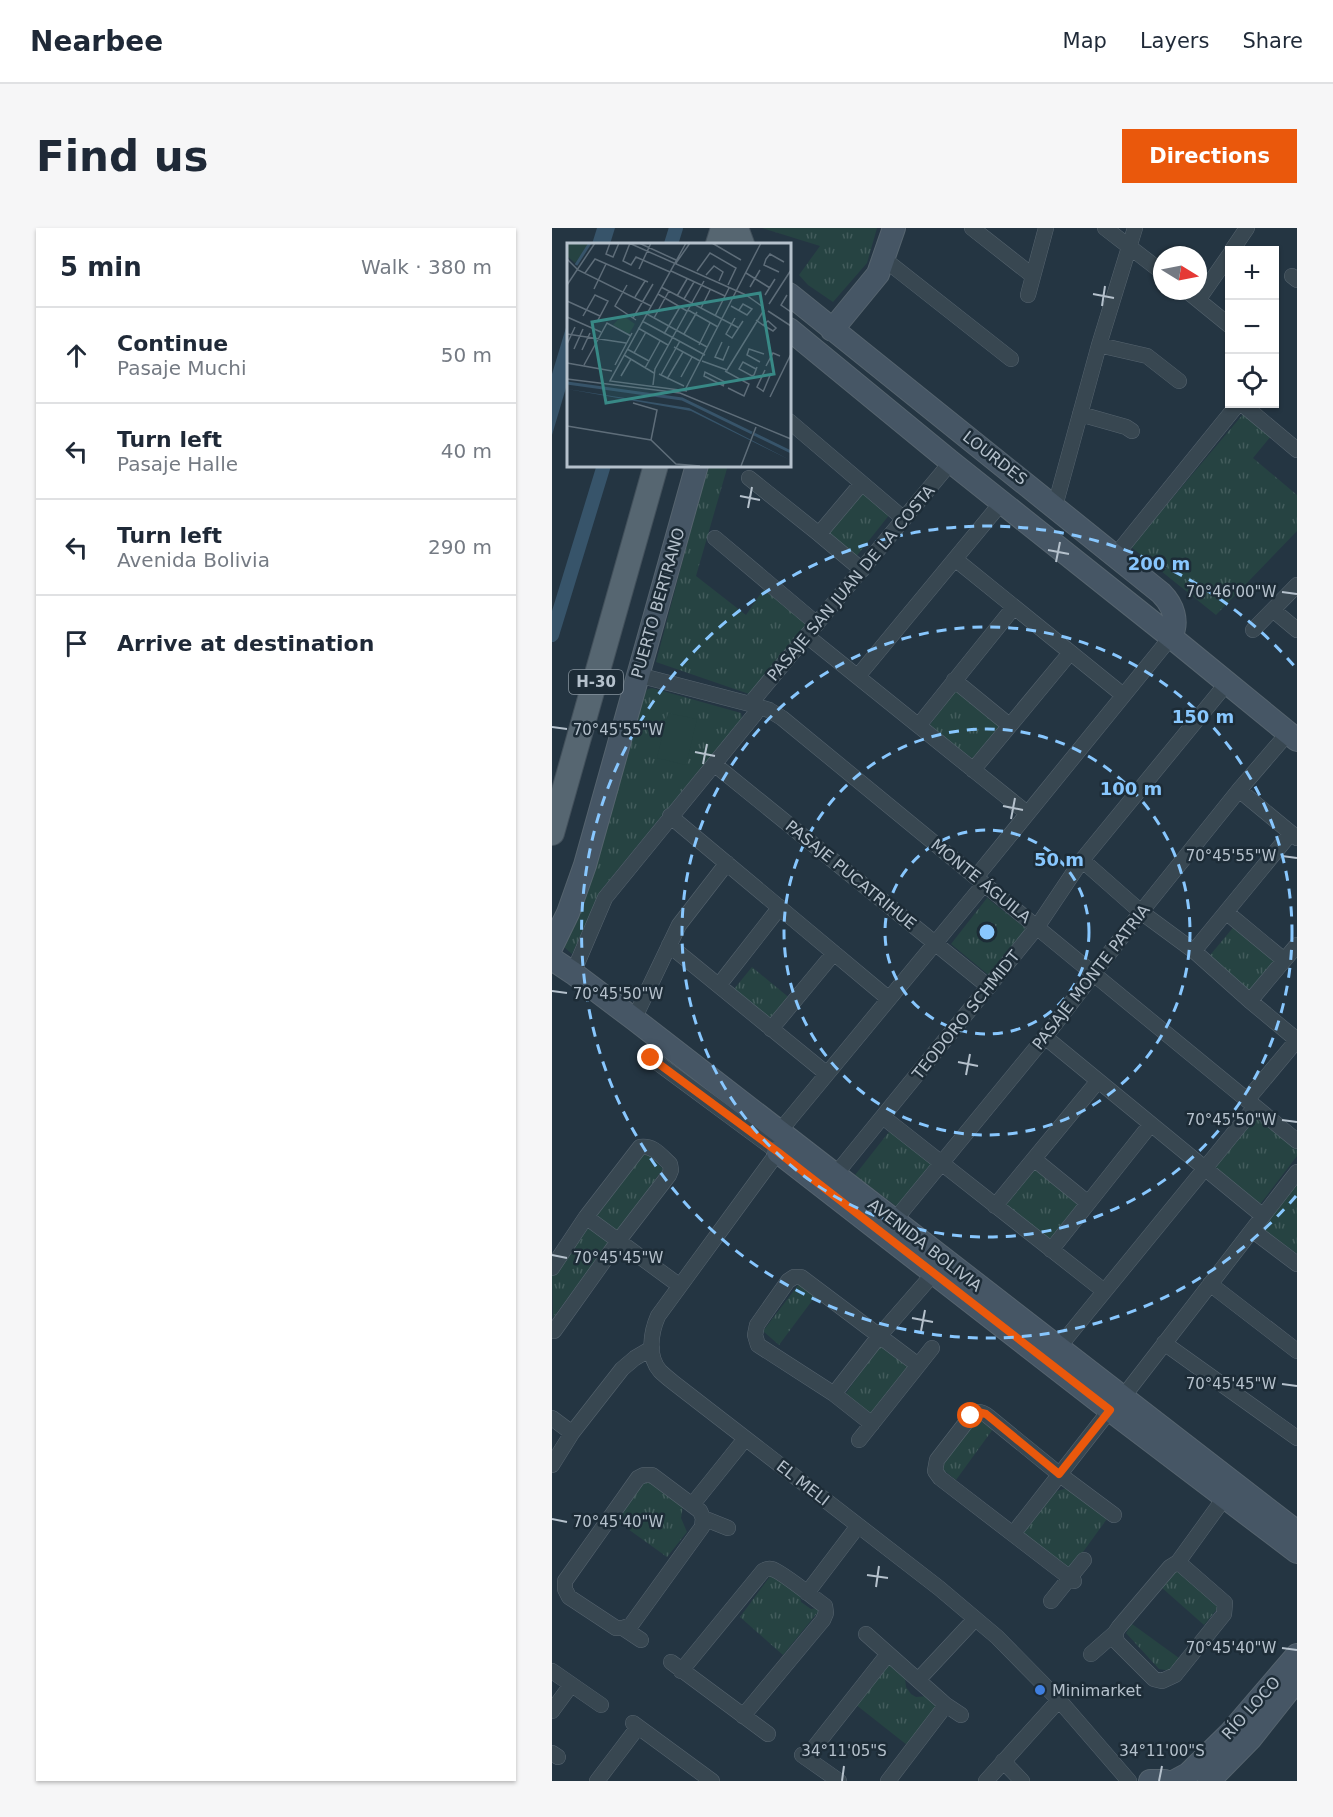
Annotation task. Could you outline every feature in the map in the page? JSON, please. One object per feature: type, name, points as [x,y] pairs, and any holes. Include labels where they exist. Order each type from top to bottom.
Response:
[{"type":"main road","name":"H-30","points":[[552,833],[656,466]]},
{"type":"street","points":[[832,330],[878,274],[894,228]]},
{"type":"street","points":[[972,228],[1033,276]]},
{"type":"street","points":[[1028,295],[1046,228]]},
{"type":"street","points":[[1105,228],[1153,265]]},
{"type":"street","points":[[1055,506],[1099,345],[1135,228]]},
{"type":"street","points":[[1235,246],[1247,228]]},
{"type":"street","points":[[884,259],[1011,359]]},
{"type":"street","points":[[1207,280],[1225,259]]},
{"type":"street","name":"LOURDES","points":[[790,295],[1161,593],[1168,600],[1175,622],[1172,637]]},
{"type":"street","points":[[1198,300],[1225,322]]},
{"type":"street","name":"LOURDES","points":[[790,330],[951,462],[1172,637],[1292,737]]},
{"type":"street","points":[[1099,345],[1147,356],[1179,381]]},
{"type":"street","points":[[1115,556],[1237,408]]},
{"type":"street","points":[[1245,408],[1297,450]]},
{"type":"street","points":[[1080,414],[1126,427],[1132,431]]},
{"type":"street","points":[[790,422],[904,519]]},
{"type":"street","name":"PASAJE SAN JUAN DE LA COSTA","points":[[573,973],[605,898],[755,714],[755,706],[812,630],[951,462]]},
{"type":"street","name":"PUERTO BERTRANO","points":[[552,945],[568,912],[585,865],[697,466]]},
{"type":"street","points":[[749,478],[862,570]]},
{"type":"street","points":[[819,534],[862,483]]},
{"type":"street","points":[[858,676],[1002,502]]},
{"type":"street","points":[[715,538],[858,676],[1027,813]]},
{"type":"street","points":[[955,559],[1123,695]]},
{"type":"street","points":[[1253,630],[1297,585]]},
{"type":"street","points":[[919,724],[1014,607]]},
{"type":"street","points":[[1273,610],[1297,630]]},
{"type":"street","points":[[552,1465],[572,1433],[622,1369],[652,1348],[652,1337],[658,1316],[827,1074],[935,943],[1027,813],[1172,637]]},
{"type":"street","points":[[973,770],[1070,653]]},
{"type":"street","name":"MONTE ÁGUILA","points":[[638,675],[755,706],[782,718],[1297,1141]]},
{"type":"street","points":[[954,680],[1010,725]]},
{"type":"street","name":"TEODORO SCHMIDT","points":[[829,1182],[1037,927],[1082,860],[1227,683]]},
{"type":"street","name":"PASAJE MONTE PATRIA","points":[[894,1221],[1045,1037],[1239,790],[1292,737]]},
{"type":"street","name":"PASAJE PUCATRIHUE","points":[[714,764],[989,987]]},
{"type":"street","points":[[1194,951],[1294,836],[1239,790]]},
{"type":"street","points":[[670,816],[889,999]]},
{"type":"street","points":[[1059,1347],[1206,1169],[1297,1040],[1194,951],[1141,912],[1082,860]]},
{"type":"street","points":[[634,1019],[679,925],[726,863]]},
{"type":"street","points":[[719,985],[780,907]]},
{"type":"street","points":[[1226,912],[1284,960]]},
{"type":"street","points":[[669,945],[827,1074]]},
{"type":"street","points":[[1250,1001],[1297,945]]},
{"type":"street","points":[[771,1029],[834,953]]},
{"type":"street","name":"AVENIDA BOLIVIA","points":[[552,959],[634,1019],[934,1273],[1297,1532]]},
{"type":"street","points":[[1045,1037],[1263,1216]]},
{"type":"street","name":"AVENIDA BOLIVIA","points":[[651,1058],[779,1142]]},
{"type":"street","points":[[995,1206],[1098,1081]]},
{"type":"street","points":[[883,1117],[1104,1291]]},
{"type":"street","points":[[1051,1250],[1150,1124]]},
{"type":"street","points":[[552,1268],[586,1217],[640,1147],[652,1148],[670,1164],[669,1175],[553,1331]]},
{"type":"street","points":[[1034,1159],[1088,1203]]},
{"type":"street","points":[[1013,1534],[1297,1172]]},
{"type":"street","name":"AVENIDA BOLIVIA","points":[[829,1182],[894,1221],[1059,1347],[1116,1404],[1225,1497],[1297,1552]]},
{"type":"street","points":[[586,1217],[680,1286]]},
{"type":"street","points":[[1252,1230],[1297,1264]]},
{"type":"street","points":[[834,1394],[880,1335],[934,1273]]},
{"type":"street","points":[[872,1424],[834,1394],[758,1345],[755,1335],[757,1325],[788,1281],[801,1276],[918,1365]]},
{"type":"street","points":[[1210,1284],[1297,1351]]},
{"type":"street","points":[[1164,1343],[1294,1429]]},
{"type":"street","name":"EL MELI","points":[[652,1348],[654,1360],[660,1371],[939,1588],[1008,1648],[1059,1700],[1129,1781]]},
{"type":"street","points":[[859,1440],[932,1348]]},
{"type":"street","points":[[1072,1580],[940,1478],[935,1471],[937,1460],[971,1416],[978,1412],[986,1414],[1059,1474],[1114,1515]]},
{"type":"street","points":[[552,1418],[572,1433]]},
{"type":"street","points":[[692,1505],[746,1439]]},
{"type":"street","points":[[651,1475],[700,1510],[703,1518],[702,1527],[632,1625],[616,1628],[569,1597],[565,1589],[565,1581],[638,1478],[651,1475]]},
{"type":"street","points":[[1091,1654],[1115,1634],[1170,1567],[1178,1562],[1225,1497]]},
{"type":"street","points":[[703,1518],[728,1528]]},
{"type":"street","points":[[807,1593],[858,1526]]},
{"type":"street","points":[[1051,1601],[1072,1580],[1084,1560]]},
{"type":"street","points":[[1115,1634],[1117,1642],[1154,1678],[1162,1681],[1175,1675],[1226,1609],[1225,1603],[1178,1562]]},
{"type":"street","points":[[744,1716],[823,1620],[826,1613],[825,1606],[775,1570],[762,1571],[676,1666],[768,1734]]},
{"type":"street","points":[[918,1680],[975,1619]]},
{"type":"street","points":[[623,1628],[641,1640]]},
{"type":"street","points":[[866,1634],[946,1705],[961,1715]]},
{"type":"street","points":[[839,1781],[804,1757],[888,1654]]},
{"type":"street","name":"RÍO LOCO","points":[[1175,1781],[1188,1774],[1231,1732],[1297,1655]]},
{"type":"street","points":[[552,1671],[601,1705]]},
{"type":"street","name":"RÍO LOCO","points":[[1209,1781],[1251,1738],[1297,1680]]},
{"type":"street","points":[[552,1711],[571,1685]]},
{"type":"street","points":[[986,1781],[1059,1700]]},
{"type":"street","points":[[888,1781],[946,1705]]},
{"type":"street","points":[[592,1779],[636,1725],[712,1781]]},
{"type":"street","points":[[1003,1761],[1022,1781]]},
{"type":"street","points":[[1150,1781],[1165,1781]]},
{"type":"green space","points":[[762,228],[877,228],[867,263],[833,302],[808,285],[799,275],[820,246]]},
{"type":"green space","points":[[1244,413],[1271,436],[1253,458],[1297,495],[1297,531],[1216,615],[1131,547]]},
{"type":"green space","points":[[708,466],[728,466],[696,576],[746,615],[765,587],[808,624],[749,694],[656,662]]},
{"type":"green space","points":[[861,490],[890,514],[855,558],[825,534]]},
{"type":"green space","points":[[652,688],[741,713],[742,718],[602,889],[572,954],[564,947],[599,857],[645,692]]},
{"type":"green space","points":[[957,688],[1003,731],[977,762],[929,726]]},
{"type":"green space","points":[[668,713],[697,719],[686,765],[657,758]]},
{"type":"green space","points":[[987,898],[1028,930],[991,977],[951,944]]},
{"type":"green space","points":[[1236,924],[1277,959],[1248,994],[1206,960]]},
{"type":"green space","points":[[752,967],[792,1000],[777,1023],[734,989]]},
{"type":"green space","points":[[1255,1116],[1297,1150],[1297,1156],[1258,1207],[1212,1169]]},
{"type":"green space","points":[[892,1128],[938,1165],[900,1209],[855,1175]]},
{"type":"green space","points":[[643,1149],[663,1169],[553,1318],[552,1275]]},
{"type":"green space","points":[[1036,1169],[1078,1205],[1049,1240],[1004,1204]]},
{"type":"green space","points":[[1297,1179],[1297,1254],[1261,1227]]},
{"type":"green space","points":[[802,1280],[817,1294],[779,1345],[763,1331]]},
{"type":"green space","points":[[883,1341],[913,1363],[870,1417],[844,1396]]},
{"type":"green space","points":[[978,1417],[993,1429],[956,1480],[941,1468]]},
{"type":"green space","points":[[644,1479],[683,1506],[681,1518],[687,1532],[667,1557],[614,1519]]},
{"type":"green space","points":[[1071,1487],[1109,1516],[1070,1570],[1021,1534],[1057,1491]]},
{"type":"green space","points":[[1179,1569],[1222,1603],[1204,1625],[1161,1587]]},
{"type":"green space","points":[[774,1571],[799,1591],[801,1602],[811,1609],[822,1607],[783,1655],[740,1617]]},
{"type":"green space","points":[[1132,1624],[1179,1658],[1172,1671],[1159,1669],[1126,1633]]},
{"type":"green space","points":[[886,1661],[905,1678],[906,1687],[911,1694],[916,1697],[928,1696],[939,1706],[907,1745],[855,1704]]},
{"type":"water","points":[[597,228],[615,228],[610,243],[592,243]]},
{"type":"water","points":[[567,324],[567,384],[552,435],[552,374]]},
{"type":"waterway","points":[[671,243],[676,228]]},
{"type":"waterway","points":[[552,635],[604,466]]},
{"type":"place","name":"Minimarket","points":[[1040,1690]]},
{"type":"route","points":[[651,1058],[778,1152],[1110,1410],[1059,1474],[986,1414],[978,1412],[971,1416]]}]
